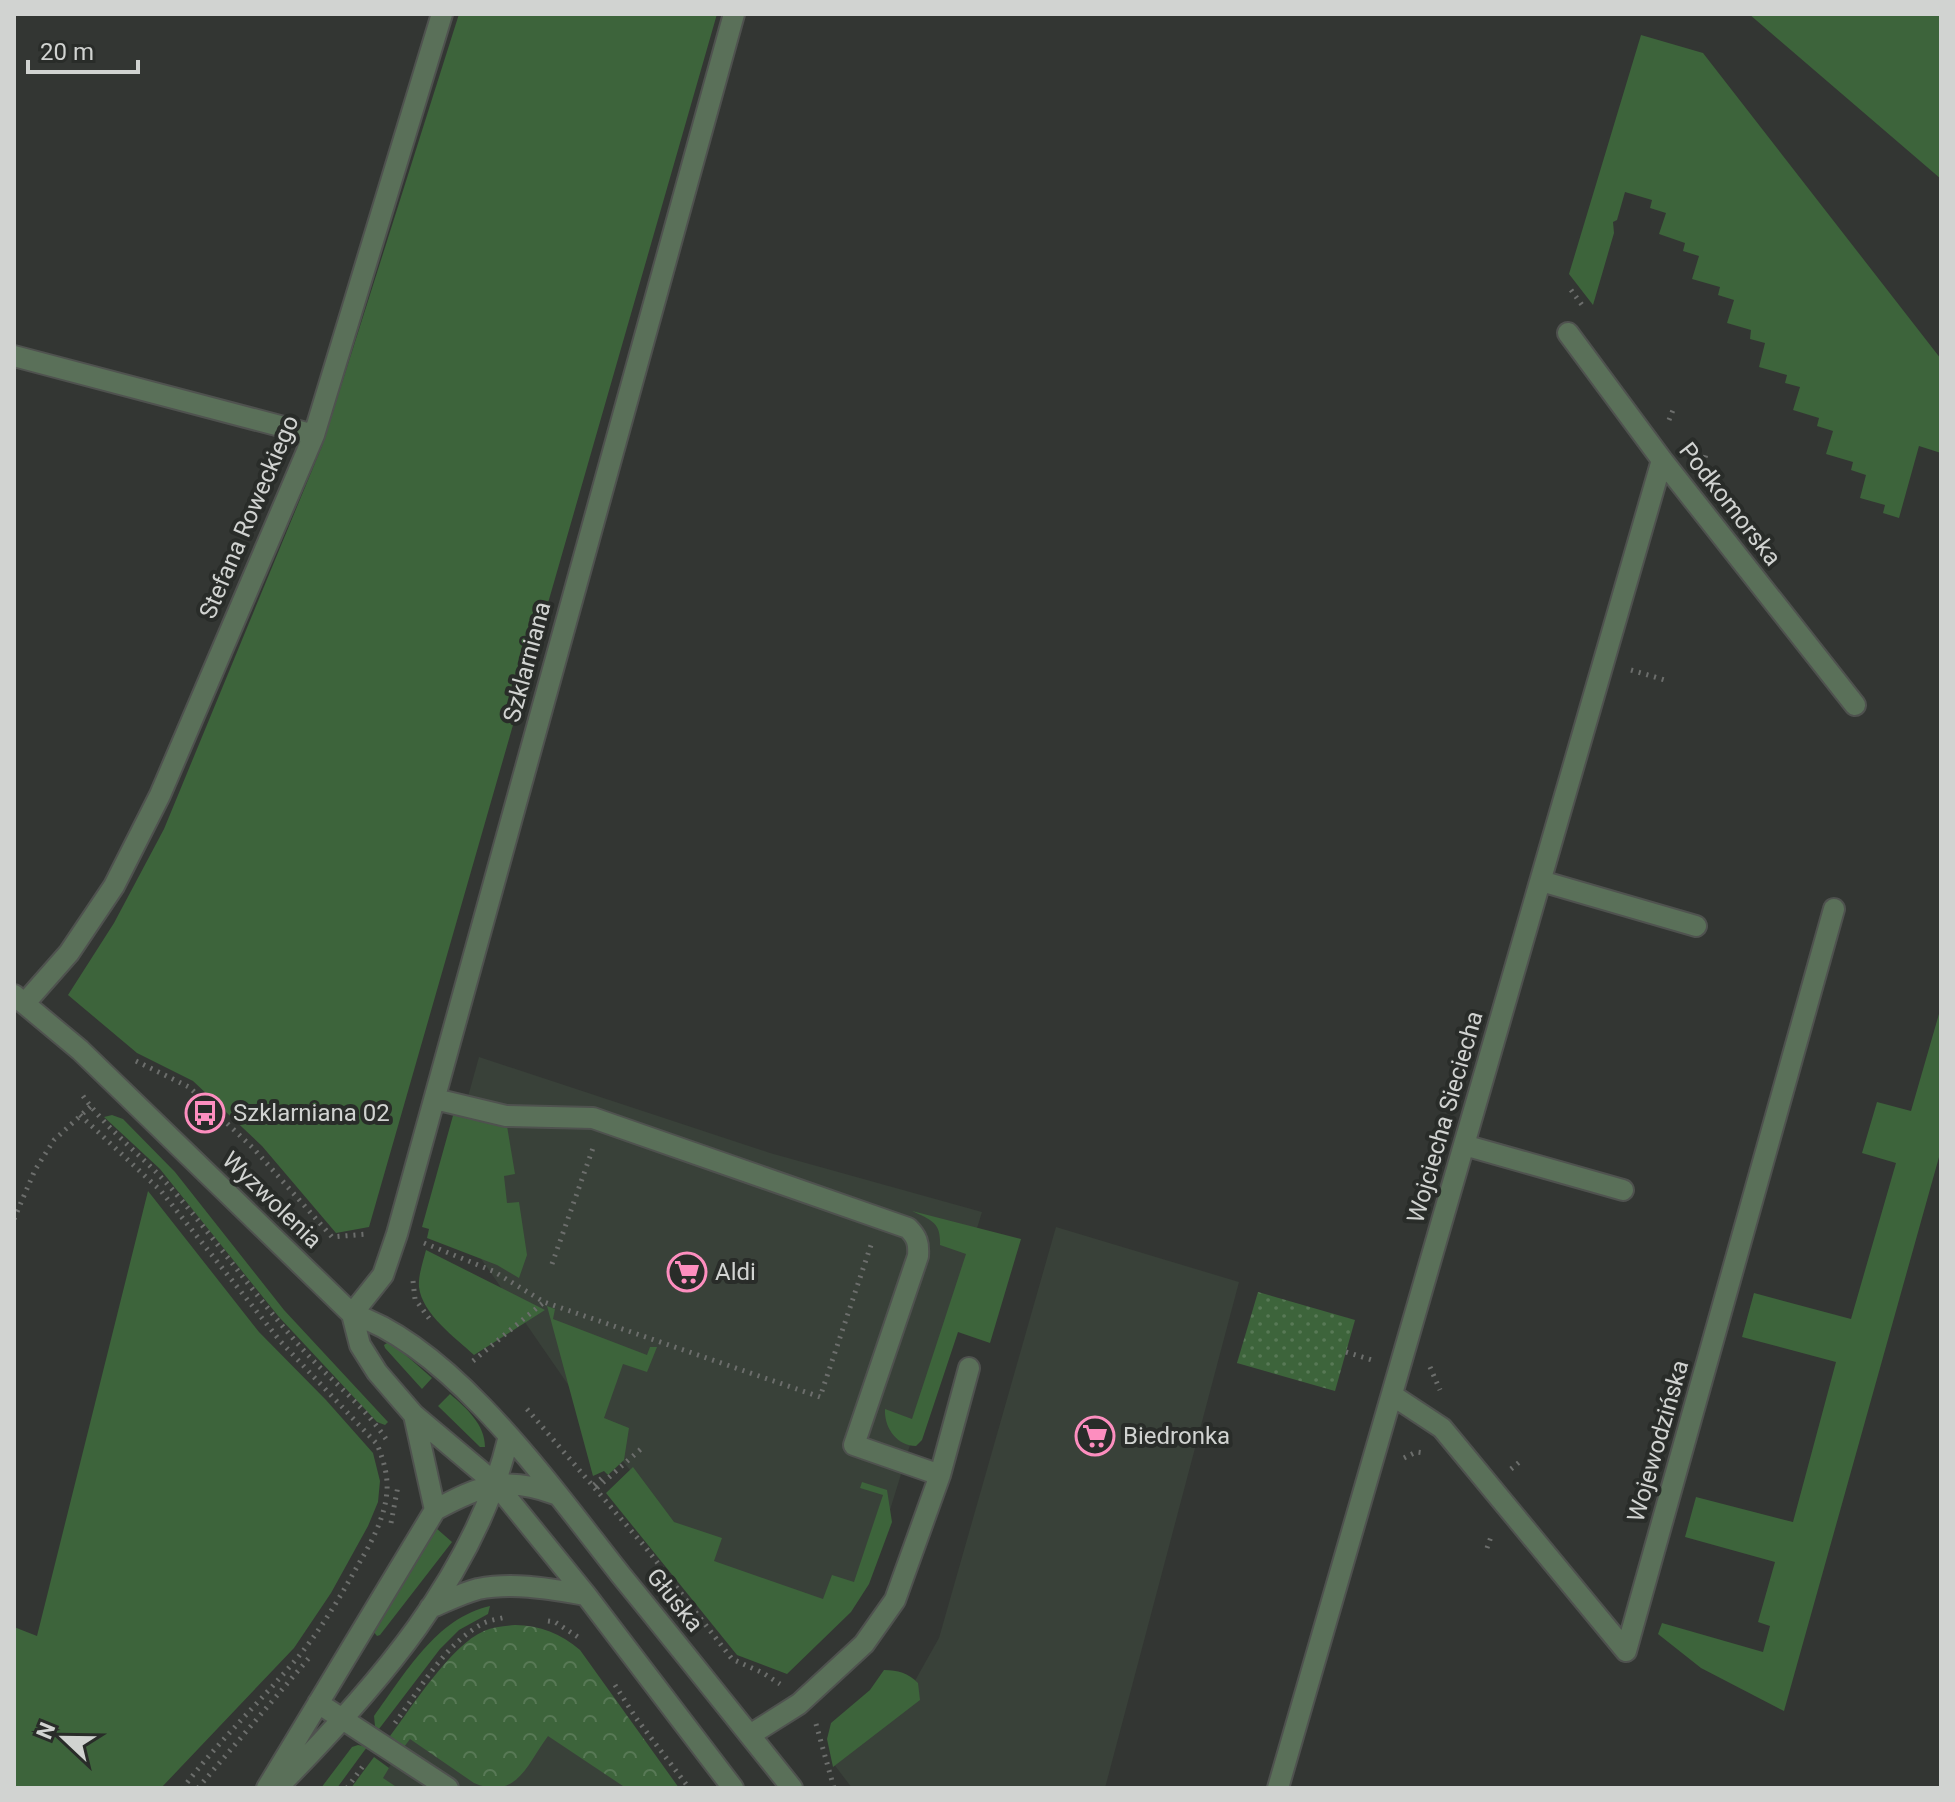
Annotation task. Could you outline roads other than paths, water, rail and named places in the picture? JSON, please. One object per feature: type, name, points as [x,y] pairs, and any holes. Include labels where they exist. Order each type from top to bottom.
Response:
[{"type":"street","name":"Stefana Roweckiego","points":[[20,999],[69,953],[114,886],[160,795],[314,435],[442,14]]},
{"type":"street","name":"Szklarniana","points":[[352,1314],[383,1275],[397,1234],[734,14]]},
{"type":"street","name":"Podkomorska","points":[[1568,333],[1662,460],[1855,705]]},
{"type":"street","points":[[14,356],[314,435]]},
{"type":"street","name":"Wojciecha Sieciecha","points":[[1278,1788],[1662,460]]},
{"type":"street","points":[[1541,881],[1696,926]]},
{"type":"street","name":"Wojewodzińska","points":[[1392,1395],[1442,1428],[1626,1651],[1834,909]]},
{"type":"street","name":"Wyzwolenia","points":[[20,999],[115,1084],[352,1314],[376,1321],[404,1338],[477,1402],[556,1494]]},
{"type":"street","points":[[435,1099],[506,1116],[593,1118],[908,1228],[916,1236],[918,1256],[854,1445],[940,1475]]},
{"type":"street","points":[[1464,1145],[1623,1190]]},
{"type":"street","name":"Wyzwolenia","points":[[352,1314],[360,1345],[377,1372],[414,1415],[496,1484]]},
{"type":"street","points":[[750,1735],[799,1704],[864,1644],[895,1600],[940,1475],[969,1368]]},
{"type":"street","name":"Wyzwolenia","points":[[414,1415],[435,1510]]},
{"type":"street","points":[[277,1788],[344,1720],[430,1608],[472,1541],[496,1484],[509,1436]]},
{"type":"street","points":[[496,1484],[586,1595],[733,1788]]},
{"type":"street","points":[[267,1788],[435,1510],[466,1493],[496,1484],[523,1484],[556,1494]]},
{"type":"street","name":"Głuska","points":[[556,1494],[792,1788]]},
{"type":"street","points":[[430,1608],[474,1590],[503,1586],[586,1595]]},
{"type":"street","points":[[318,1703],[448,1788]]},
{"type":"place","name":"Szklarniana 02","points":[[205,1113]]},
{"type":"place","name":"Aldi","points":[[687,1272]]},
{"type":"place","name":"Biedronka","points":[[1095,1436]]}]
